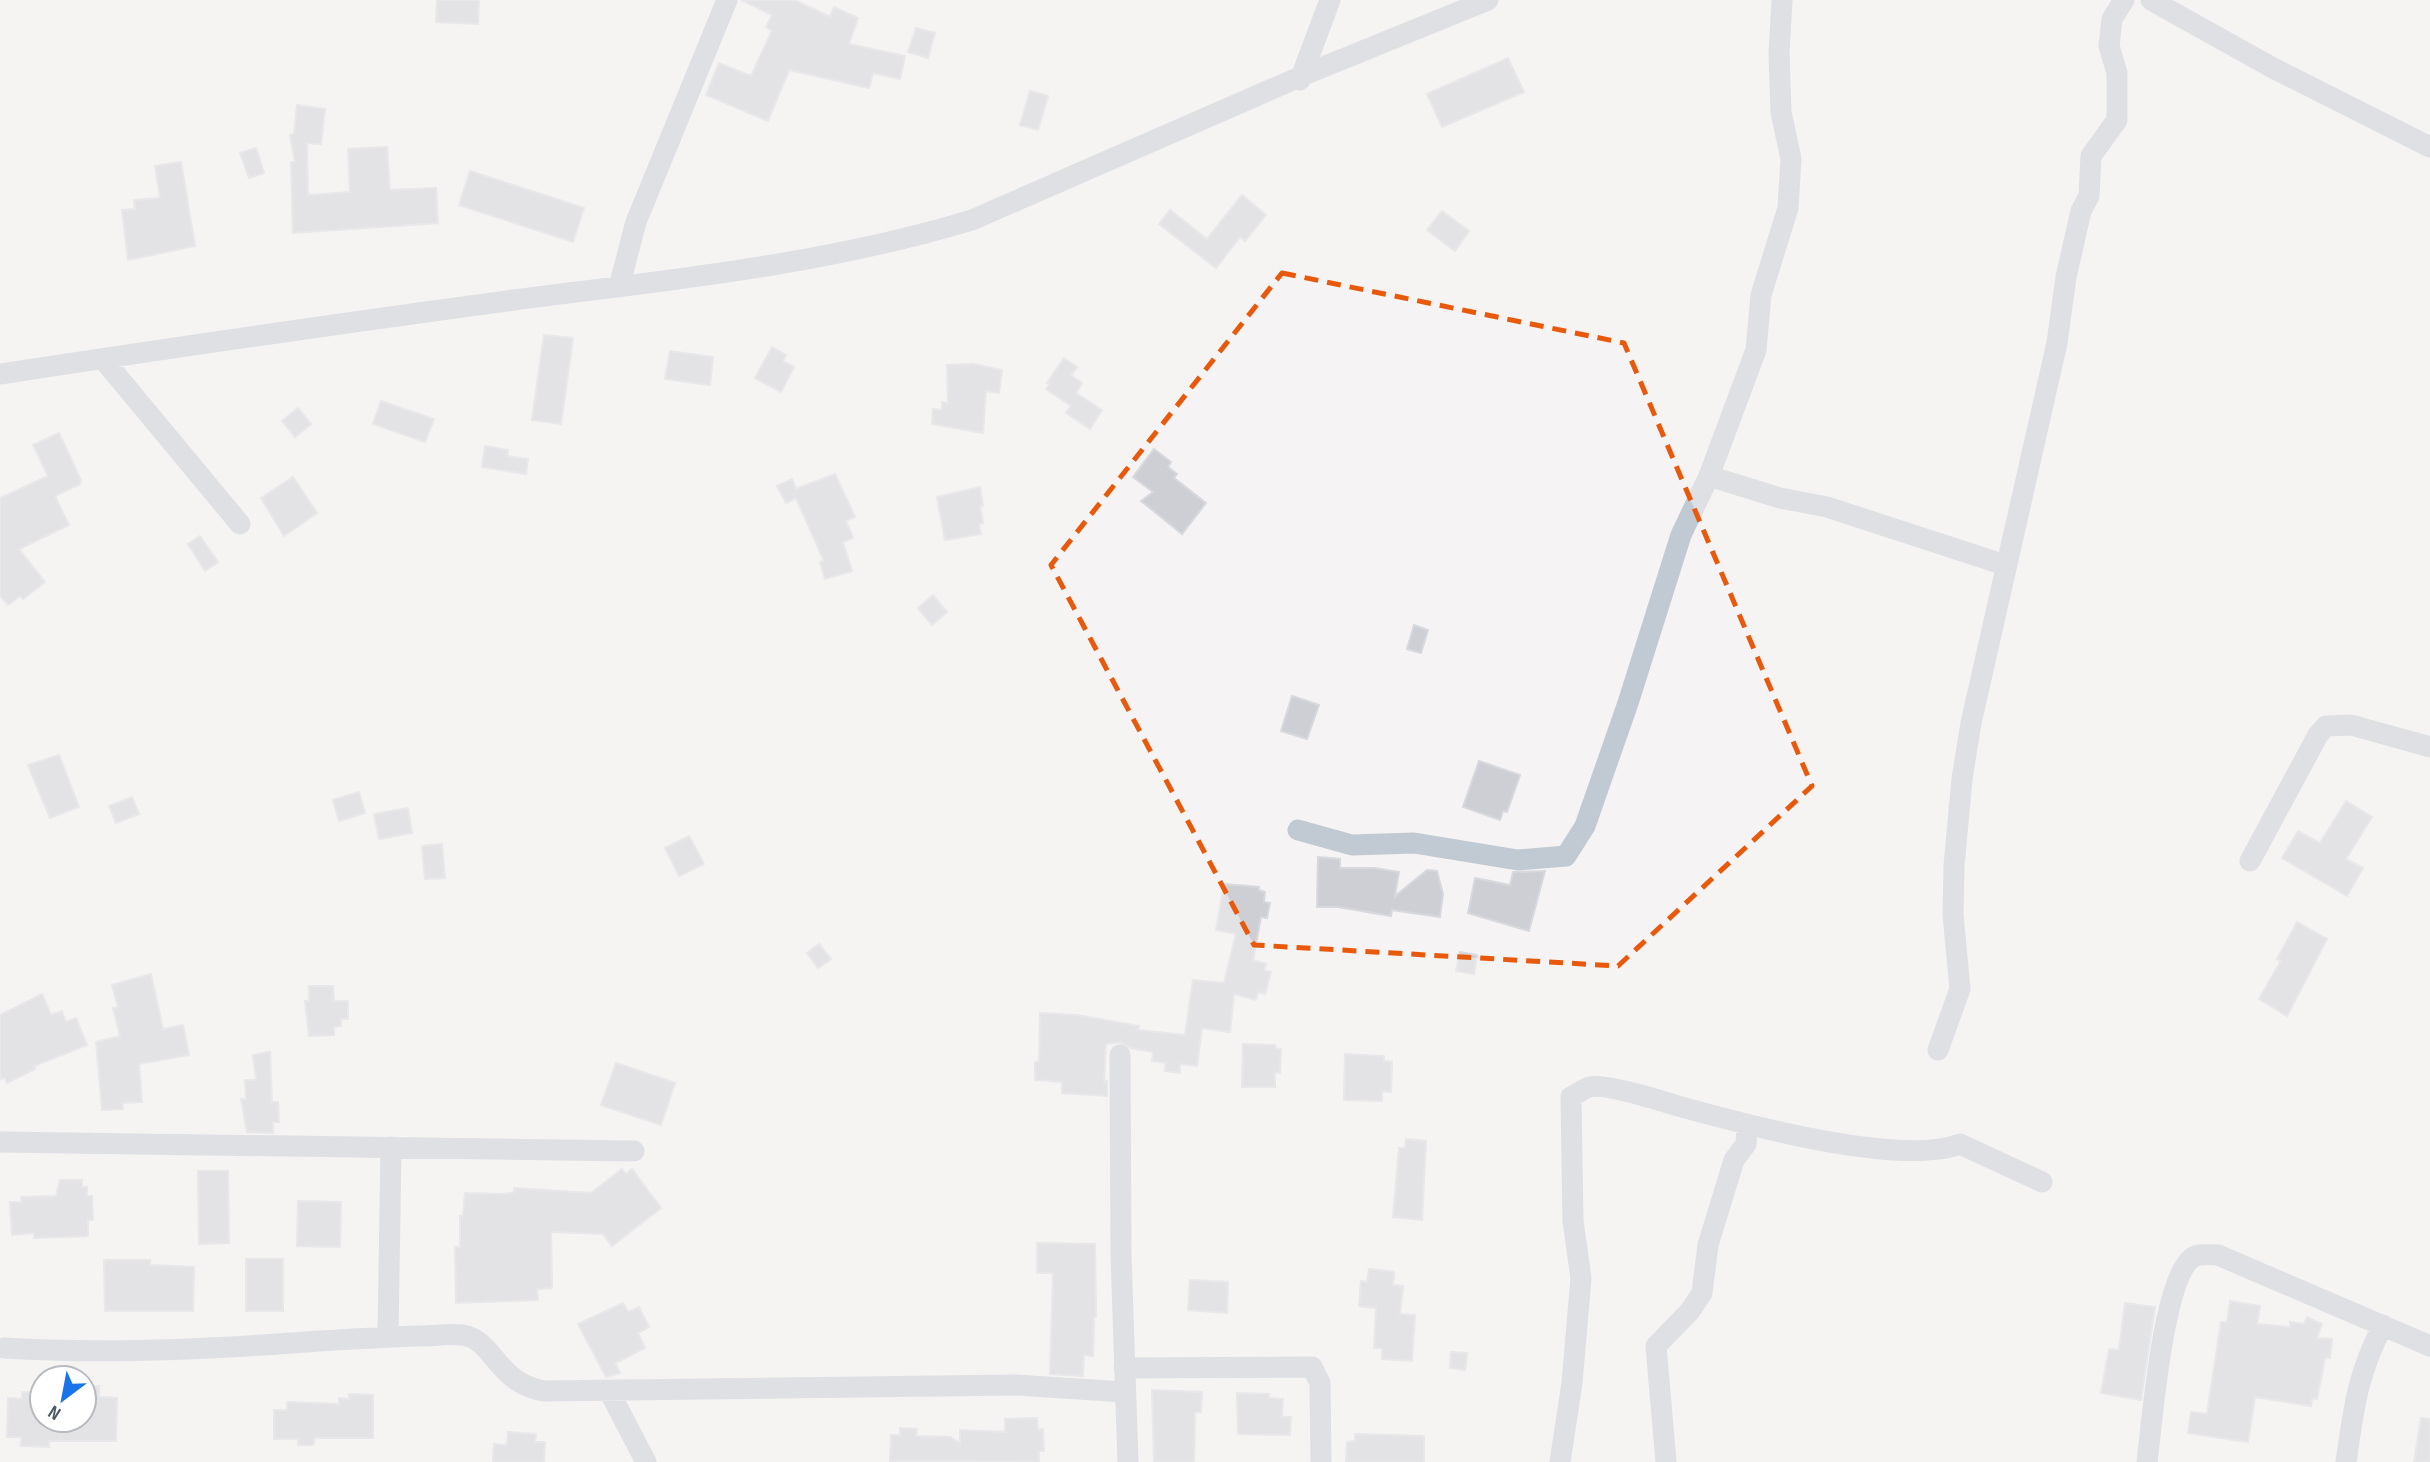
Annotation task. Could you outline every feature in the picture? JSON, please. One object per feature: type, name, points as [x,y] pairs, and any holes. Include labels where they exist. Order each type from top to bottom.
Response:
[{"type":"street","points":[[619,288],[636,222],[727,0]]},
{"type":"street","points":[[1300,80],[1331,0]]},
{"type":"street","points":[[0,374],[619,288],[870,248],[972,220],[1489,0]]},
{"type":"street","points":[[1298,830],[1352,845],[1414,843],[1518,860],[1566,856],[1585,826],[1628,703],[1681,535],[1709,476],[1756,350],[1760,295],[1788,208],[1791,159],[1781,112],[1779,54],[1782,0]]},
{"type":"street","points":[[1938,1049],[1960,989],[1953,915],[1962,779],[2006,565],[2057,342],[2069,264],[2081,211],[2089,196],[2091,156],[2117,120],[2117,73],[2109,46],[2112,19],[2124,0]]},
{"type":"street","points":[[2151,0],[2273,68],[2430,147]]},
{"type":"street","points":[[103,359],[240,524]]},
{"type":"street","points":[[1709,476],[1780,498],[1827,507],[2006,565]]},
{"type":"street","points":[[2250,862],[2318,735],[2326,726],[2351,725],[2430,747]]},
{"type":"street","points":[[1120,1055],[1124,1368],[1128,1462]]},
{"type":"street","points":[[1560,1462],[1572,1383],[1581,1278],[1573,1221],[1572,1097],[1591,1086],[1650,1097],[1747,1125],[1903,1152],[1943,1151],[1960,1144],[2042,1182]]},
{"type":"street","points":[[1666,1462],[1656,1346],[1690,1311],[1702,1293],[1708,1245],[1734,1160],[1746,1144],[1747,1125]]},
{"type":"street","points":[[0,1142],[634,1151]]},
{"type":"street","points":[[388,1336],[391,1147]]},
{"type":"street","points":[[2147,1462],[2166,1325],[2177,1277],[2192,1258],[2199,1255],[2218,1255],[2430,1346]]},
{"type":"street","points":[[2346,1462],[2356,1395],[2365,1360],[2383,1325]]},
{"type":"street","points":[[4,1348],[49,1351],[232,1347],[388,1336],[462,1335],[484,1345],[505,1374],[529,1388],[609,1391],[1015,1385],[1125,1392]]},
{"type":"street","points":[[1124,1368],[1312,1367],[1320,1382],[1321,1462]]},
{"type":"street","points":[[609,1391],[646,1462]]},
{"type":"highlighted area","points":[[1282,273],[1624,343],[1812,786],[1618,966],[1254,945],[1051,565]]},
{"type":"building","points":[[437,0],[479,0],[478,24],[436,22]]},
{"type":"building","points":[[741,0],[795,0],[830,17],[834,7],[858,18],[849,44],[905,56],[900,79],[873,73],[869,88],[789,70],[768,121],[706,95],[719,63],[751,76],[772,31],[766,27],[772,15]]},
{"type":"building","points":[[916,28],[935,33],[928,58],[908,52]]},
{"type":"building","points":[[1508,58],[1524,92],[1442,127],[1427,94]]},
{"type":"building","points":[[1030,91],[1048,96],[1038,130],[1020,125]]},
{"type":"building","points":[[297,105],[325,109],[321,144],[307,143],[308,195],[350,192],[348,149],[387,147],[390,190],[436,188],[438,223],[293,233],[291,162],[295,162],[290,135],[294,134]]},
{"type":"building","points":[[256,148],[264,173],[249,178],[240,153]]},
{"type":"building","points":[[181,162],[195,246],[128,260],[122,210],[135,209],[134,200],[160,198],[155,166]]},
{"type":"building","points":[[470,171],[584,208],[573,242],[459,205]]},
{"type":"building","points":[[1242,195],[1266,215],[1245,241],[1240,237],[1216,268],[1159,224],[1170,210],[1207,239]]},
{"type":"building","points":[[1442,211],[1469,231],[1455,251],[1427,230]]},
{"type":"building","points":[[544,335],[573,338],[561,424],[532,420]]},
{"type":"building","points":[[772,347],[786,355],[783,361],[794,367],[781,392],[755,378]]},
{"type":"building","points":[[670,351],[713,357],[710,385],[665,379]]},
{"type":"building","points":[[1064,358],[1077,367],[1071,375],[1082,383],[1076,393],[1102,410],[1090,429],[1066,413],[1071,406],[1046,389],[1050,384],[1047,383]]},
{"type":"building","points":[[973,364],[1002,370],[999,393],[986,391],[983,433],[932,424],[933,409],[942,410],[942,402],[948,403],[947,365]]},
{"type":"building","points":[[381,401],[434,419],[425,442],[373,424]]},
{"type":"building","points":[[298,408],[311,424],[295,437],[282,421]]},
{"type":"building","points":[[59,433],[81,480],[80,484],[55,496],[69,525],[19,549],[45,582],[23,599],[20,596],[8,605],[0,596],[0,498],[48,476],[33,445]]},
{"type":"building","points":[[485,446],[508,450],[507,456],[528,459],[526,474],[482,467]]},
{"type":"building","points":[[1154,449],[1171,462],[1168,467],[1177,474],[1174,478],[1206,503],[1182,534],[1141,501],[1153,492],[1133,477]]},
{"type":"building","points":[[835,474],[855,517],[846,521],[853,538],[843,542],[852,571],[825,579],[820,562],[824,561],[796,498],[786,503],[777,486],[792,479],[796,489]]},
{"type":"building","points":[[293,477],[317,513],[284,536],[261,498]]},
{"type":"building","points":[[980,487],[983,506],[980,506],[983,523],[979,524],[981,534],[945,540],[937,497]]},
{"type":"building","points":[[200,536],[218,562],[205,571],[188,544]]},
{"type":"building","points":[[933,595],[947,612],[932,625],[918,608]]},
{"type":"building","points":[[1414,625],[1428,630],[1421,653],[1407,649]]},
{"type":"building","points":[[1292,696],[1319,705],[1307,739],[1281,731]]},
{"type":"building","points":[[59,755],[79,807],[50,818],[28,765]]},
{"type":"building","points":[[1479,761],[1520,775],[1507,812],[1503,811],[1500,820],[1463,807]]},
{"type":"building","points":[[359,792],[365,813],[339,821],[333,800]]},
{"type":"building","points":[[132,797],[139,814],[116,823],[109,806]]},
{"type":"building","points":[[2346,801],[2372,817],[2346,859],[2363,868],[2347,896],[2282,858],[2298,831],[2320,843]]},
{"type":"building","points":[[408,808],[412,833],[379,839],[374,814]]},
{"type":"building","points":[[689,836],[704,864],[679,876],[665,848]]},
{"type":"building","points":[[442,844],[445,878],[425,879],[422,846]]},
{"type":"building","points":[[1318,857],[1340,859],[1340,868],[1375,868],[1399,872],[1395,896],[1427,870],[1437,871],[1443,894],[1440,917],[1392,910],[1391,916],[1338,907],[1317,907]]},
{"type":"building","points":[[1545,871],[1529,931],[1468,913],[1475,878],[1510,885],[1513,872]]},
{"type":"building","points":[[1224,884],[1259,887],[1259,890],[1265,892],[1264,902],[1270,903],[1267,918],[1261,917],[1253,960],[1266,964],[1264,970],[1271,972],[1265,994],[1258,992],[1256,1000],[1234,994],[1230,1032],[1202,1028],[1197,1066],[1180,1064],[1180,1073],[1165,1071],[1166,1063],[1152,1061],[1153,1052],[1131,1048],[1119,1042],[1106,1044],[1104,1081],[1107,1081],[1107,1096],[1062,1093],[1062,1082],[1035,1080],[1035,1062],[1039,1062],[1040,1013],[1077,1015],[1139,1026],[1138,1030],[1185,1035],[1193,980],[1224,983],[1236,934],[1216,930]]},
{"type":"building","points":[[2297,922],[2327,939],[2287,1016],[2259,999],[2281,961],[2277,959]]},
{"type":"building","points":[[819,944],[831,959],[818,968],[807,953]]},
{"type":"building","points":[[1460,952],[1477,955],[1474,974],[1456,971]]},
{"type":"building","points":[[151,974],[163,1029],[183,1025],[189,1055],[139,1064],[142,1102],[122,1103],[123,1109],[102,1110],[96,1042],[120,1036],[113,1008],[118,1007],[112,985]]},
{"type":"building","points":[[309,986],[333,986],[334,1001],[348,1001],[348,1019],[341,1019],[341,1026],[334,1027],[334,1035],[309,1036],[305,1001],[309,1001]]},
{"type":"building","points":[[42,994],[51,1015],[62,1011],[66,1022],[76,1018],[87,1045],[34,1066],[35,1069],[7,1083],[5,1078],[0,1079],[0,1015]]},
{"type":"building","points":[[1243,1044],[1275,1045],[1276,1049],[1281,1049],[1280,1073],[1275,1073],[1275,1087],[1242,1087]]},
{"type":"building","points":[[270,1052],[272,1102],[278,1102],[279,1122],[273,1122],[273,1133],[247,1132],[241,1099],[246,1099],[245,1080],[256,1080],[253,1055]]},
{"type":"building","points":[[1345,1054],[1384,1056],[1384,1061],[1392,1062],[1391,1092],[1382,1091],[1382,1101],[1344,1100]]},
{"type":"building","points":[[616,1063],[675,1083],[661,1125],[601,1105]]},
{"type":"building","points":[[1406,1139],[1426,1141],[1422,1220],[1393,1217],[1399,1148],[1405,1148]]},
{"type":"building","points":[[622,1169],[626,1174],[632,1169],[661,1208],[612,1246],[603,1234],[551,1232],[552,1288],[537,1289],[538,1300],[456,1303],[455,1247],[460,1247],[460,1216],[463,1216],[465,1193],[504,1194],[514,1192],[514,1188],[591,1193]]},
{"type":"building","points":[[198,1171],[228,1171],[229,1243],[199,1244]]},
{"type":"building","points":[[60,1180],[82,1180],[82,1187],[87,1187],[87,1196],[92,1196],[93,1220],[88,1220],[88,1236],[34,1238],[34,1233],[12,1235],[10,1202],[21,1202],[21,1197],[56,1196]]},
{"type":"building","points":[[298,1201],[341,1202],[340,1247],[297,1246]]},
{"type":"building","points":[[1037,1243],[1095,1244],[1096,1317],[1093,1356],[1084,1355],[1083,1376],[1050,1374],[1053,1273],[1037,1273]]},
{"type":"building","points":[[246,1259],[283,1259],[283,1311],[246,1311]]},
{"type":"building","points":[[104,1260],[150,1260],[150,1265],[194,1267],[193,1311],[105,1311]]},
{"type":"building","points":[[1369,1269],[1394,1272],[1393,1285],[1403,1286],[1400,1314],[1415,1315],[1412,1361],[1382,1359],[1382,1348],[1374,1348],[1376,1308],[1359,1306],[1361,1281],[1367,1282]]},
{"type":"building","points":[[1190,1280],[1228,1282],[1227,1313],[1188,1310]]},
{"type":"building","points":[[2230,1301],[2260,1306],[2257,1324],[2290,1327],[2290,1322],[2304,1324],[2307,1317],[2322,1324],[2317,1338],[2332,1339],[2330,1358],[2325,1358],[2317,1399],[2312,1398],[2311,1406],[2255,1397],[2248,1442],[2188,1433],[2191,1412],[2207,1414],[2221,1322],[2227,1322]]},
{"type":"building","points":[[623,1303],[628,1312],[639,1307],[649,1327],[638,1333],[645,1348],[615,1363],[620,1373],[606,1377],[578,1324]]},
{"type":"building","points":[[2125,1303],[2155,1307],[2141,1400],[2101,1393],[2109,1349],[2119,1350]]},
{"type":"building","points":[[1451,1352],[1467,1353],[1465,1370],[1450,1368]]},
{"type":"building","points":[[99,1386],[99,1397],[117,1398],[116,1441],[49,1441],[49,1447],[21,1446],[21,1437],[7,1437],[8,1398],[22,1399],[22,1392],[28,1392],[28,1434],[98,1434]]},
{"type":"building","points":[[1152,1390],[1202,1392],[1201,1412],[1195,1412],[1194,1462],[1154,1462]]},
{"type":"building","points":[[1237,1393],[1269,1394],[1269,1398],[1283,1399],[1282,1417],[1291,1417],[1290,1435],[1238,1434]]},
{"type":"building","points":[[349,1394],[373,1395],[373,1438],[315,1438],[313,1445],[298,1445],[298,1439],[274,1439],[274,1410],[287,1410],[287,1402],[339,1404],[339,1398],[349,1399]]},
{"type":"building","points":[[1037,1418],[1038,1429],[1043,1429],[1044,1451],[1039,1451],[1039,1462],[890,1461],[891,1435],[900,1435],[900,1428],[917,1429],[916,1436],[950,1437],[960,1443],[960,1430],[1005,1432],[1005,1419]]},
{"type":"building","points":[[2421,1418],[2430,1419],[2430,1462],[2414,1462]]},
{"type":"building","points":[[508,1432],[536,1434],[535,1442],[545,1442],[544,1462],[493,1462],[494,1444],[507,1445]]},
{"type":"building","points":[[1355,1434],[1424,1436],[1424,1462],[1346,1462],[1347,1442],[1355,1441]]}]
